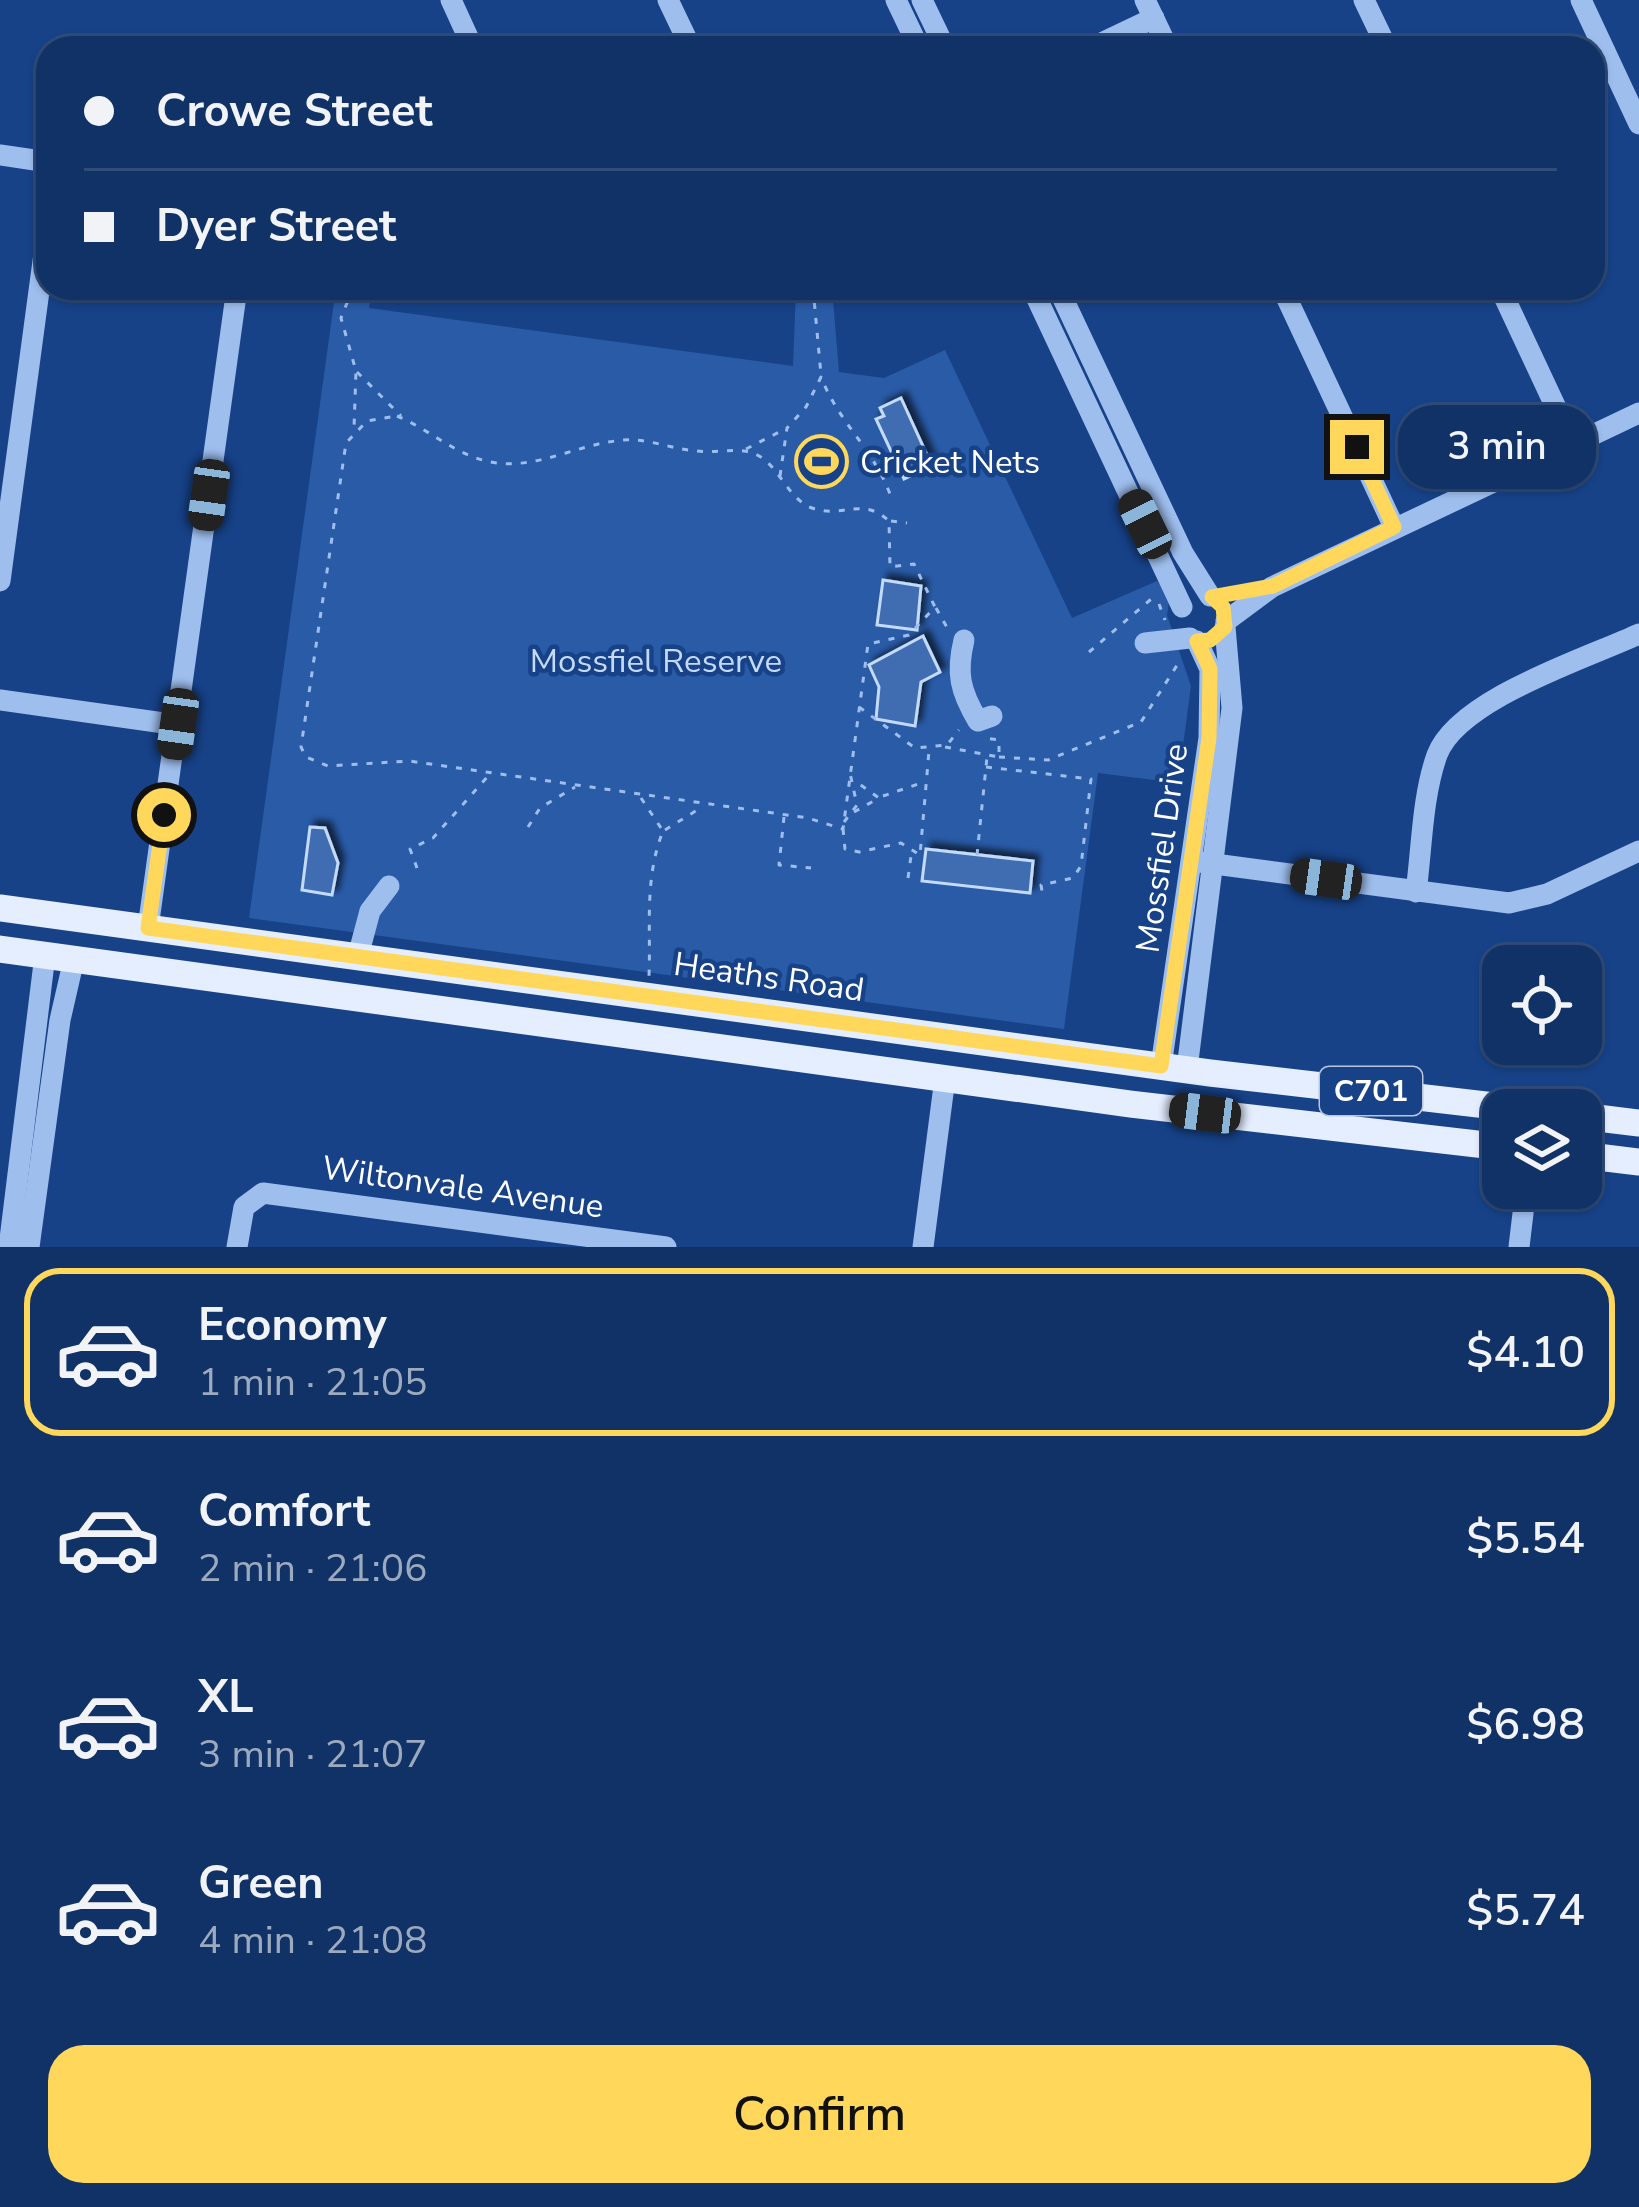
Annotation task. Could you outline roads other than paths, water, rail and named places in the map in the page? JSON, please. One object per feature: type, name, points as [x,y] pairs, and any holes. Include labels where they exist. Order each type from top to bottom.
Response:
[{"type":"main road","name":"Heaths Road","points":[[0,908],[1174,1068],[1482,1104]]},
{"type":"main road","points":[[45,955],[50,914]]},
{"type":"main road","points":[[74,959],[80,918]]},
{"type":"main road","name":"C701","points":[[0,949],[1166,1108],[1482,1145]]},
{"type":"main road","points":[[945,1078],[950,1037]]},
{"type":"main road","points":[[1166,1108],[1174,1068]]},
{"type":"main road","points":[[1602,1119],[1639,1123]]},
{"type":"main road","points":[[1602,1158],[1639,1162]]},
{"type":"street","points":[[451,0],[468,36]]},
{"type":"street","points":[[668,0],[685,36]]},
{"type":"street","points":[[896,0],[913,36]]},
{"type":"street","points":[[922,0],[939,36]]},
{"type":"street","points":[[1581,0],[1598,36]]},
{"type":"street","points":[[1372,2],[1383,36]]},
{"type":"street","points":[[1109,36],[1150,9]]},
{"type":"street","points":[[1605,51],[1639,124]]},
{"type":"street","points":[[0,155],[36,160]]},
{"type":"street","points":[[0,581],[38,300]]},
{"type":"street","points":[[148,928],[235,300]]},
{"type":"street","points":[[1037,300],[1189,644]]},
{"type":"street","points":[[1064,300],[1183,553],[1223,607],[1225,624]]},
{"type":"street","points":[[1288,300],[1394,527]]},
{"type":"street","points":[[1506,300],[1573,443]]},
{"type":"street","points":[[1273,586],[1194,597],[1145,644],[1210,640],[1273,586],[1639,413]]},
{"type":"street","name":"Mossfiel Drive","points":[[1174,1068],[1202,862],[1233,692],[1225,624]]},
{"type":"street","points":[[1416,892],[1432,774],[1448,734],[1480,708],[1639,634]]},
{"type":"street","points":[[958,640],[956,671],[967,704],[978,721],[992,716]]},
{"type":"street","name":"Mossfiel Drive","points":[[1189,644],[1207,655],[1212,698],[1202,862]]},
{"type":"street","points":[[0,700],[178,724]]},
{"type":"street","points":[[1202,862],[1416,892],[1526,901],[1639,851]]},
{"type":"street","points":[[358,956],[370,911],[388,886]]},
{"type":"street","points":[[9,1247],[45,955]]},
{"type":"street","points":[[29,1247],[74,959]]},
{"type":"street","points":[[923,1247],[945,1078]]},
{"type":"street","name":"Wiltonvale Avenue","points":[[237,1247],[246,1191],[666,1247]]},
{"type":"street","points":[[1519,1247],[1524,1209]]},
{"type":"place","name":"Cricket Nets","points":[[821,461]]},
{"type":"park label","name":"Mossfiel Reserve","points":[[656,660]]}]
